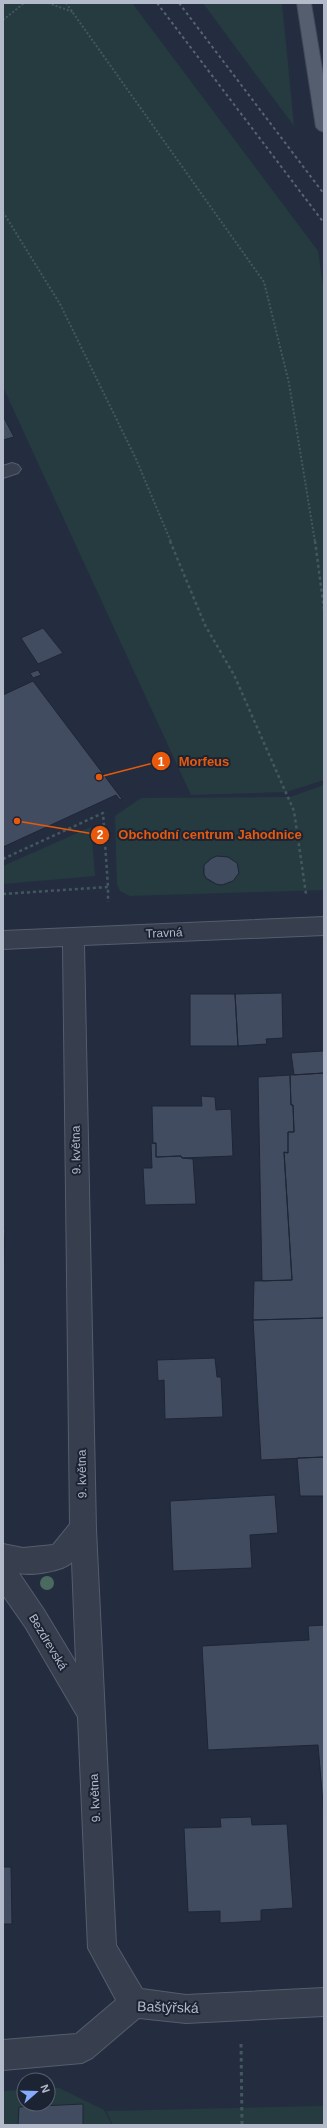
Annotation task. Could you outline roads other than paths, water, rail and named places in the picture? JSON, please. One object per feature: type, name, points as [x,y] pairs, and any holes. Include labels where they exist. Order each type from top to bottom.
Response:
[{"type":"main road","points":[[304,3],[324,127]]},
{"type":"street","name":"Travná","points":[[3,940],[324,926]]},
{"type":"street","name":"9. května","points":[[73,937],[83,1529],[90,1713],[102,1948],[134,2003]]},
{"type":"street","points":[[3,1557],[23,1561],[59,1557],[83,1529]]},
{"type":"street","name":"Bezdrevská","points":[[3,1572],[35,1619],[90,1713]]},
{"type":"street","name":"Baštýřská","points":[[3,2055],[82,2048],[134,2003],[186,2009],[324,2002]]},
{"type":"railway","points":[[157,3],[324,223]]},
{"type":"railway","points":[[179,3],[324,194]]},
{"type":"place","name":"Morfeus","points":[[99,777]]},
{"type":"place","name":"Obchodní centrum Jahodnice","points":[[17,821]]}]
